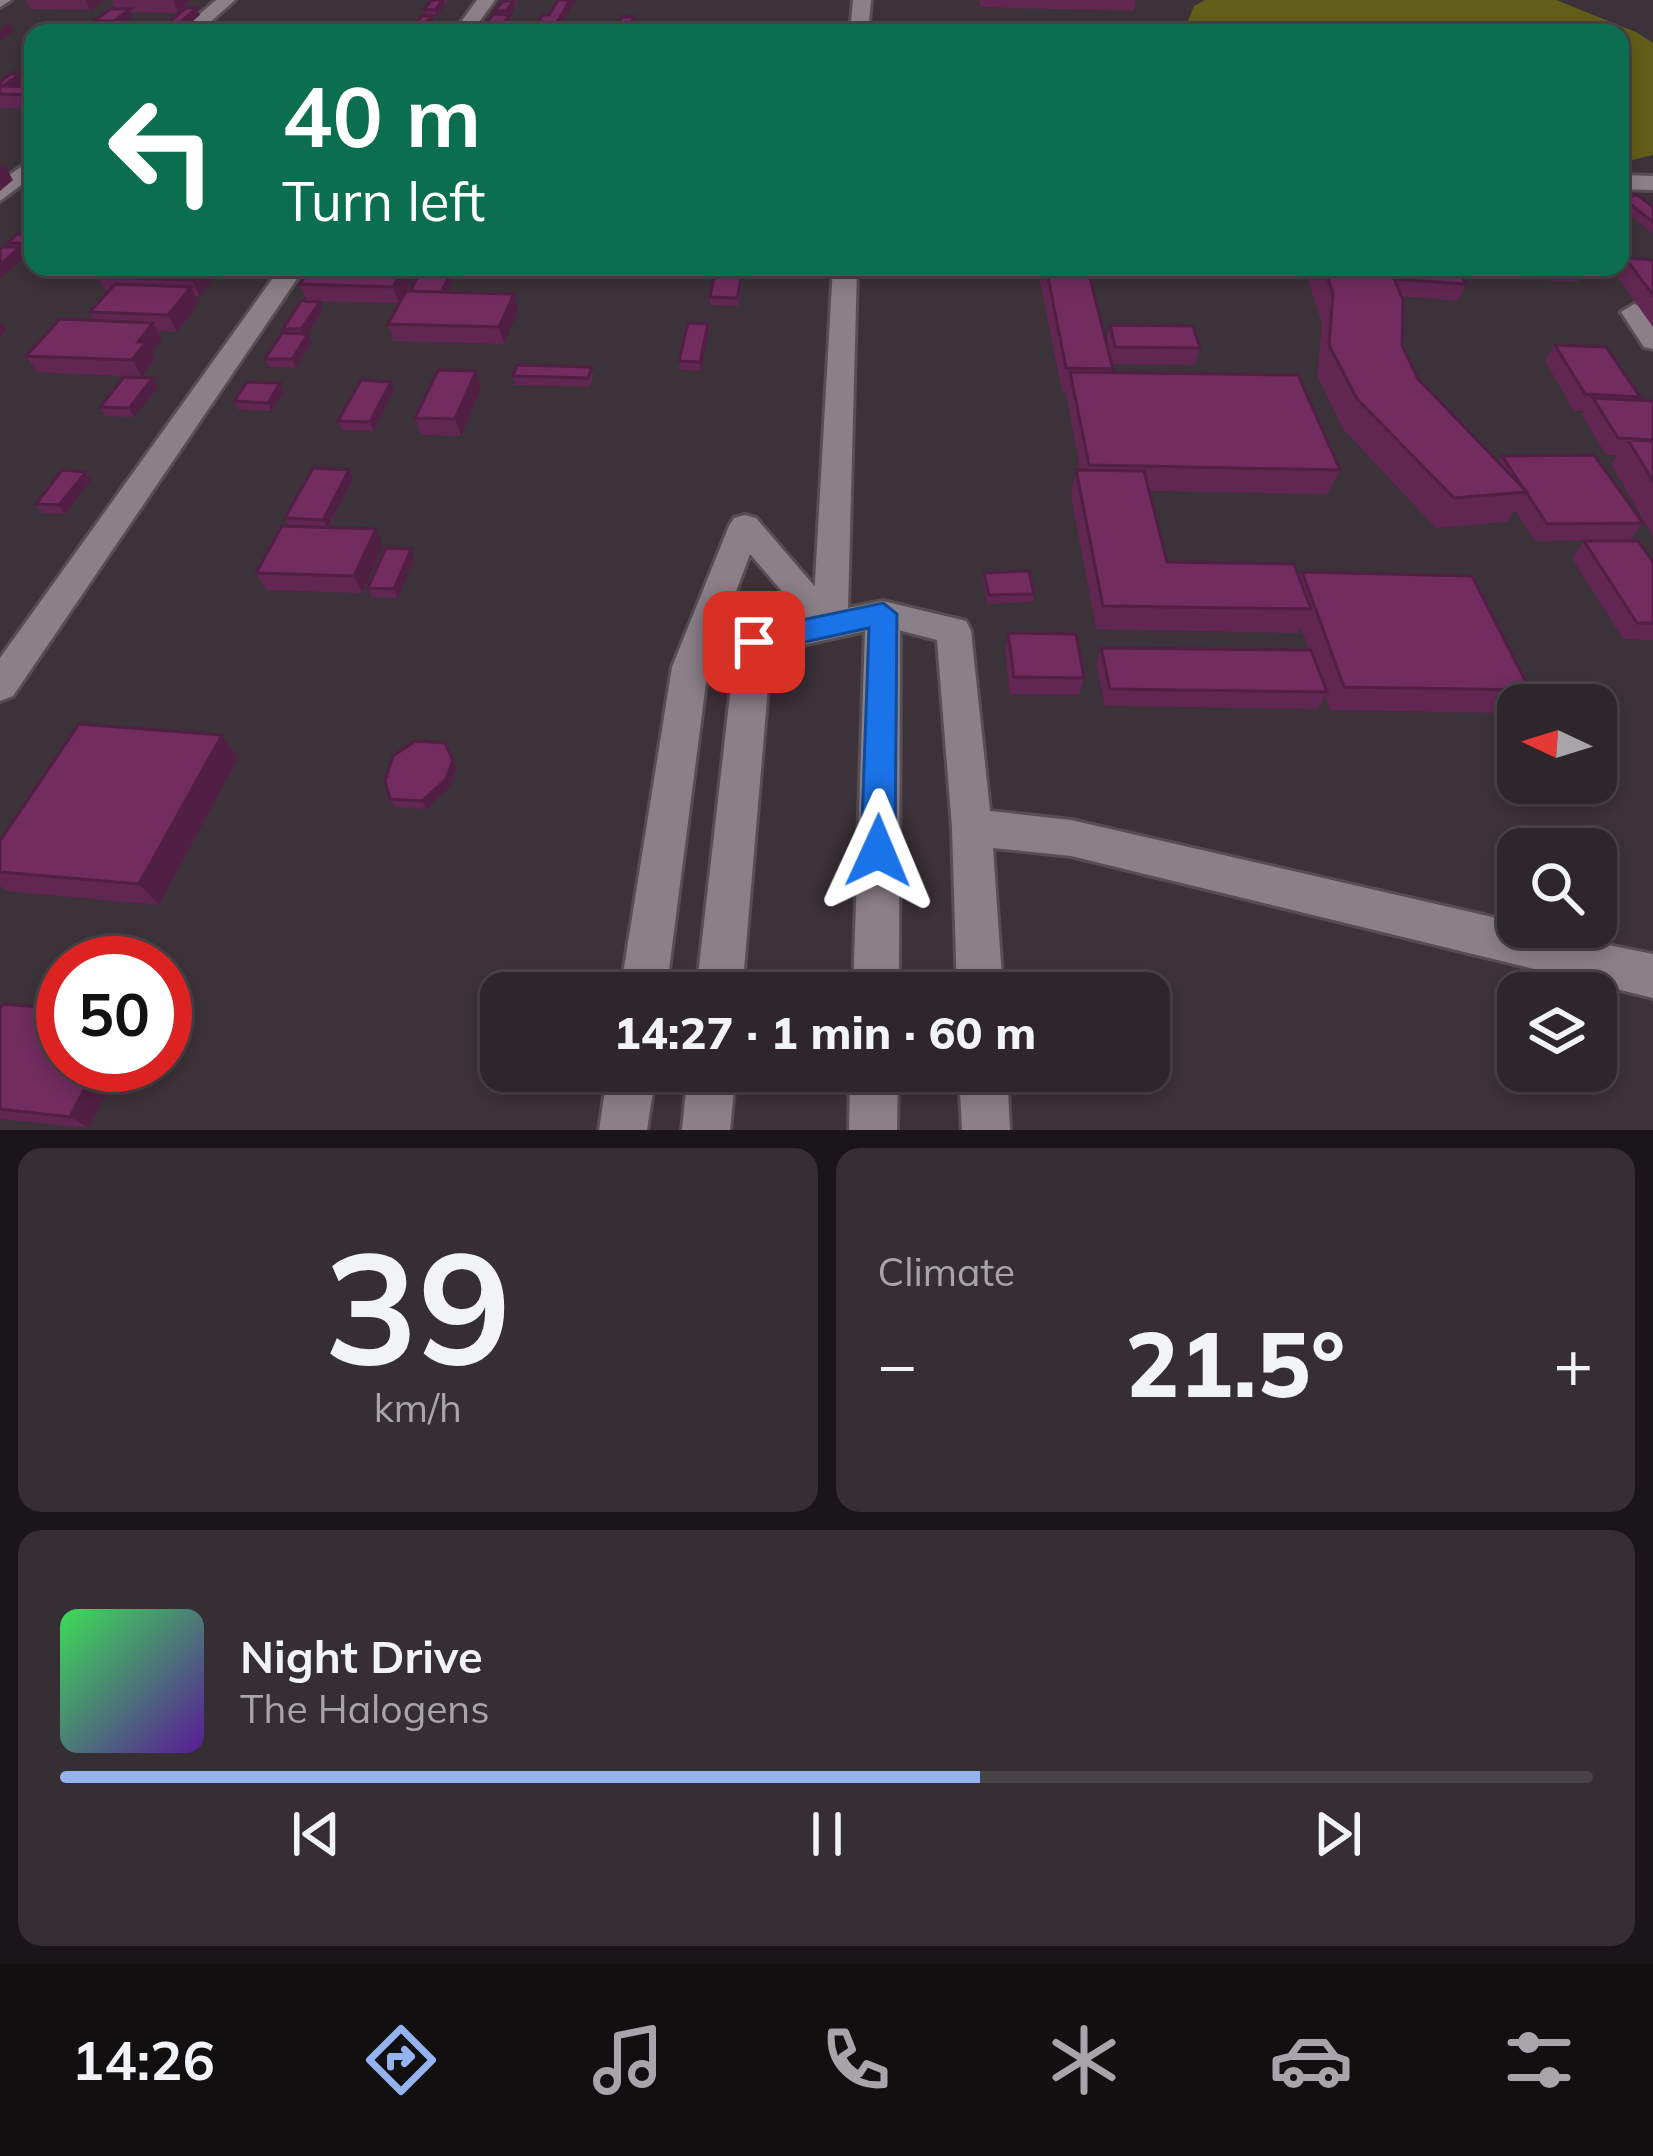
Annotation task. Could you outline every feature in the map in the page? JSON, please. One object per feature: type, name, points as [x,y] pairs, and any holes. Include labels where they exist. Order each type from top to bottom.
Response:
[{"type":"street","points":[[198,24],[226,0]]},
{"type":"street","points":[[0,194],[24,172]]},
{"type":"street","points":[[0,686],[287,276]]},
{"type":"street","points":[[830,624],[845,276]]},
{"type":"street","points":[[1634,312],[1653,341]]},
{"type":"street","points":[[646,972],[690,668],[745,526],[830,624]]},
{"type":"street","points":[[876,972],[883,614]]},
{"type":"street","points":[[721,972],[754,642],[883,614],[954,631],[972,826],[979,972]]},
{"type":"street","points":[[972,826],[1071,838],[1653,976]]},
{"type":"street","points":[[623,1130],[629,1092]]},
{"type":"street","points":[[706,1130],[710,1092]]},
{"type":"street","points":[[873,1130],[874,1092]]},
{"type":"street","points":[[984,1092],[986,1130]]},
{"type":"shaded area","points":[[1205,0],[1556,0],[1616,24],[1187,24],[1194,6]]},
{"type":"shaded area","points":[[1629,29],[1653,43],[1653,155],[1629,161]]},
{"type":"building","points":[[432,0],[443,0],[435,10],[424,9]]},
{"type":"building","points":[[558,0],[570,0],[556,24],[537,24]]},
{"type":"building","points":[[503,1],[514,1],[506,11],[495,11]]},
{"type":"building","points":[[186,8],[197,8],[178,24],[166,24]]},
{"type":"building","points":[[110,9],[130,9],[114,21],[94,21]]},
{"type":"building","points":[[493,14],[510,15],[503,24],[486,24]]},
{"type":"building","points":[[13,72],[16,77],[3,86],[24,87],[24,95],[0,94],[0,82]]},
{"type":"building","points":[[1638,195],[1653,207],[1653,222],[1629,203],[1629,196]]},
{"type":"building","points":[[17,234],[24,234],[24,244],[8,243]]},
{"type":"building","points":[[20,247],[0,265],[0,249]]},
{"type":"building","points":[[1629,258],[1653,260],[1653,295],[1629,263]]},
{"type":"building","points":[[98,276],[195,276],[192,280]]},
{"type":"building","points":[[306,276],[400,276],[393,287],[300,284]]},
{"type":"building","points":[[418,276],[449,276],[441,292],[410,291]]},
{"type":"building","points":[[714,276],[742,276],[737,298],[710,297]]},
{"type":"building","points":[[1048,276],[1089,276],[1113,369],[1066,368]]},
{"type":"building","points":[[1327,276],[1393,276],[1403,300],[1402,345],[1418,379],[1527,492],[1454,498],[1357,399],[1329,345],[1333,294]]},
{"type":"building","points":[[1462,276],[1466,284],[1394,279]]},
{"type":"building","points":[[115,284],[191,287],[168,315],[90,312]]},
{"type":"building","points":[[406,291],[514,294],[499,327],[388,324]]},
{"type":"building","points":[[301,301],[320,302],[301,329],[283,329]]},
{"type":"building","points":[[60,319],[153,323],[138,342],[146,342],[132,360],[26,356]]},
{"type":"building","points":[[688,323],[708,324],[700,362],[679,361]]},
{"type":"building","points":[[1110,325],[1193,326],[1200,348],[1115,347]]},
{"type":"building","points":[[282,333],[308,334],[292,359],[265,359]]},
{"type":"building","points":[[1555,345],[1606,347],[1640,397],[1585,394]]},
{"type":"building","points":[[517,365],[592,367],[588,378],[513,376]]},
{"type":"building","points":[[438,370],[476,371],[455,419],[415,418]]},
{"type":"building","points":[[1070,372],[1298,375],[1340,470],[1089,465]]},
{"type":"building","points":[[124,377],[153,378],[129,408],[100,407]]},
{"type":"building","points":[[361,380],[391,382],[370,422],[338,421]]},
{"type":"building","points":[[247,382],[280,383],[268,403],[234,401]]},
{"type":"building","points":[[1593,398],[1653,401],[1653,440],[1618,438]]},
{"type":"building","points":[[1628,440],[1653,441],[1653,481]]},
{"type":"building","points":[[1594,455],[1643,523],[1547,524],[1502,456]]},
{"type":"building","points":[[313,468],[349,470],[323,520],[285,518]]},
{"type":"building","points":[[62,470],[86,472],[59,505],[36,504]]},
{"type":"building","points":[[1076,470],[1144,471],[1167,562],[1294,564],[1311,609],[1103,606]]},
{"type":"building","points":[[282,526],[376,529],[354,576],[256,573]]},
{"type":"building","points":[[1584,541],[1638,541],[1653,562],[1653,623],[1637,623]]},
{"type":"building","points":[[386,548],[411,549],[394,589],[368,588]]},
{"type":"building","points":[[1029,571],[1034,594],[989,595],[984,573]]},
{"type":"building","points":[[1302,572],[1472,576],[1527,684],[1497,684],[1497,689],[1344,687]]},
{"type":"building","points":[[1008,633],[1076,634],[1084,678],[1014,677]]},
{"type":"building","points":[[1101,648],[1311,650],[1327,692],[1110,689]]},
{"type":"building","points":[[79,724],[222,735],[139,884],[0,872],[0,841]]},
{"type":"building","points":[[415,741],[445,743],[453,760],[446,779],[422,801],[390,799],[385,781],[393,756]]},
{"type":"building","points":[[3,1004],[36,1007],[36,1092],[83,1092],[70,1117],[0,1109]]},
{"type":"route","points":[[754,642],[883,614],[878,851]]}]
